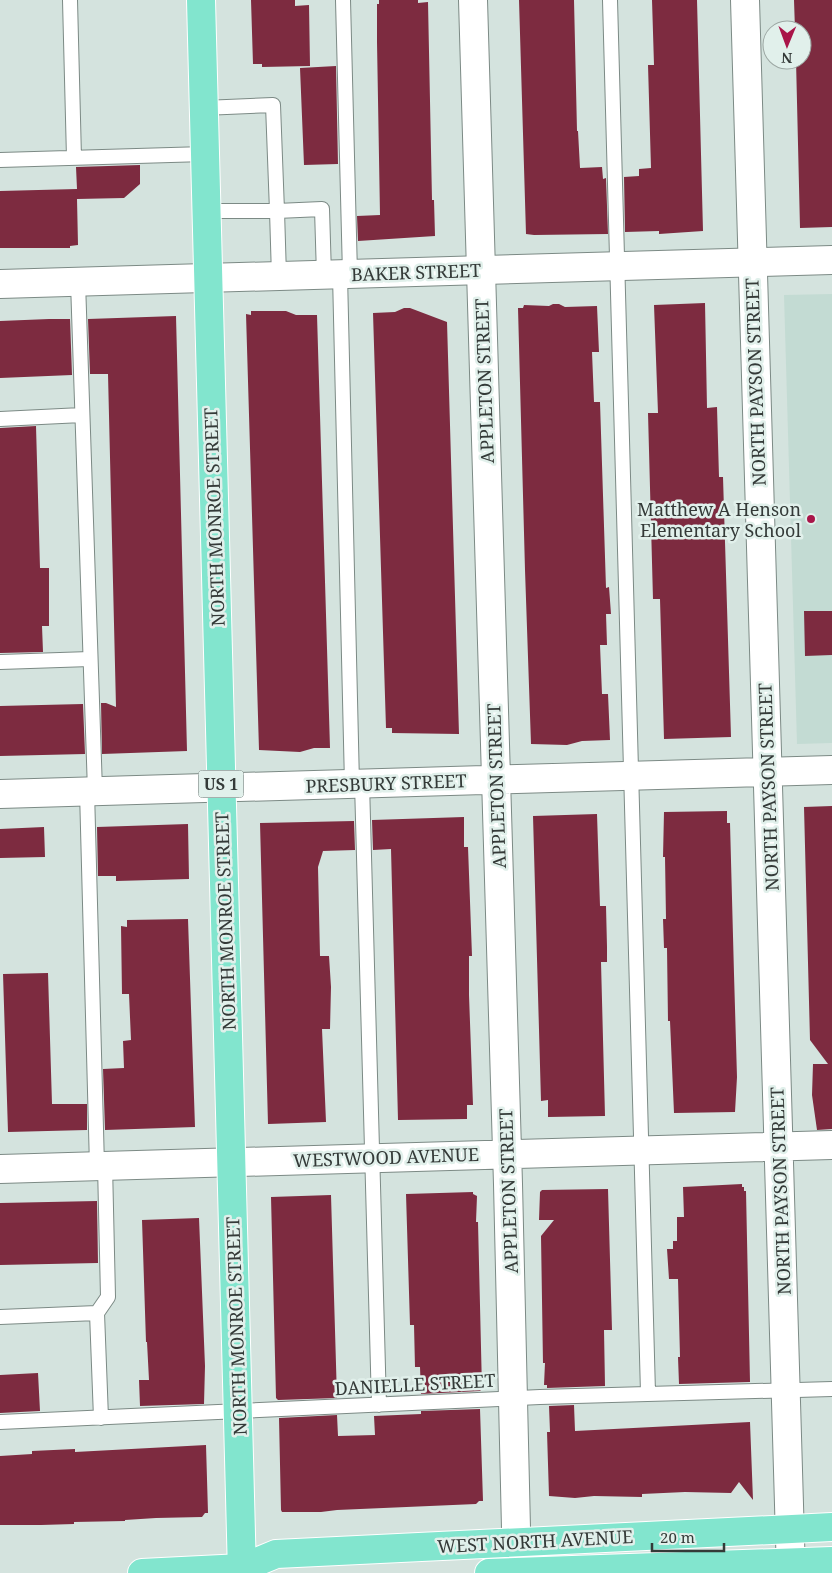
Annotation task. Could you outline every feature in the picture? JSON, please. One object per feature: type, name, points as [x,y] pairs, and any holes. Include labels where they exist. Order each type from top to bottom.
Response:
[{"type":"main road","name":"NORTH MONROE STREET","points":[[201,0],[238,1412],[247,1571]]},
{"type":"main road","name":"WEST NORTH AVENUE","points":[[142,1573],[247,1571],[276,1554],[832,1527]]},
{"type":"main road","name":"WEST NORTH AVENUE","points":[[489,1573],[791,1568],[832,1561]]},
{"type":"street","name":"APPLETON STREET","points":[[473,0],[514,1398],[517,1572]]},
{"type":"street","name":"NORTH PAYSON STREET","points":[[744,0],[791,1568]]},
{"type":"street","name":"BAKER STREET","points":[[0,284],[832,260]]},
{"type":"street","name":"PRESBURY STREET","points":[[0,794],[832,770]]},
{"type":"street","name":"WESTWOOD AVENUE","points":[[0,1168],[832,1145]]},
{"type":"lane","points":[[70,0],[74,158]]},
{"type":"lane","points":[[342,0],[338,275],[372,1158],[379,1405]]},
{"type":"lane","points":[[610,0],[648,1393]]},
{"type":"lane","points":[[203,108],[273,105],[279,276]]},
{"type":"lane","points":[[0,160],[205,154]]},
{"type":"lane","points":[[207,211],[322,209],[338,275]]},
{"type":"lane","points":[[78,282],[90,659],[91,791],[101,1165],[108,1297],[97,1313],[101,1418]]},
{"type":"lane","points":[[0,419],[82,415]]},
{"type":"lane","points":[[0,662],[90,659]]},
{"type":"lane","points":[[0,1317],[97,1313]]},
{"type":"lane","name":"DANIELLE STREET","points":[[0,1422],[514,1398],[832,1389]]},
{"type":"shaded area","name":"Matthew A Henson Elementary School","points":[[832,294],[832,743],[797,744],[784,295]]},
{"type":"building","points":[[251,0],[295,0],[295,6],[309,5],[310,66],[262,67],[262,64],[253,64]]},
{"type":"building","points":[[379,0],[418,0],[418,3],[428,2],[432,200],[434,200],[435,236],[358,241],[357,216],[380,215],[377,42],[377,4],[379,4]]},
{"type":"building","points":[[519,0],[574,0],[577,131],[580,168],[602,167],[603,179],[606,178],[608,234],[526,234]]},
{"type":"building","points":[[652,0],[697,0],[703,231],[659,234],[659,231],[625,232],[624,177],[639,176],[639,169],[651,168],[648,65],[654,65]]},
{"type":"building","points":[[794,0],[832,0],[832,227],[800,228],[796,70],[812,70],[812,20],[795,20]]},
{"type":"building","points":[[336,66],[338,164],[304,165],[300,68]]},
{"type":"building","points":[[140,165],[140,184],[124,198],[77,199],[78,245],[70,246],[70,248],[0,248],[0,191],[77,189],[76,167]]},
{"type":"building","points":[[705,303],[707,408],[717,407],[719,477],[723,477],[731,737],[664,739],[660,599],[653,599],[648,413],[658,413],[654,305]]},
{"type":"building","points":[[553,304],[565,307],[597,306],[599,352],[592,352],[594,402],[600,402],[606,588],[609,587],[611,614],[606,614],[607,645],[600,645],[602,694],[608,694],[610,740],[582,741],[567,745],[531,744],[525,570],[518,308],[523,308],[524,305],[549,306]]},
{"type":"building","points":[[404,308],[410,308],[447,322],[459,734],[392,733],[392,728],[386,728],[373,313],[395,312]]},
{"type":"building","points":[[251,311],[286,311],[296,315],[317,315],[330,748],[314,748],[300,752],[259,750],[246,314],[251,315]]},
{"type":"building","points":[[176,316],[187,751],[102,754],[101,703],[116,707],[108,374],[90,374],[88,319]]},
{"type":"building","points":[[70,319],[72,375],[0,378],[0,321]]},
{"type":"building","points":[[36,426],[40,568],[49,568],[49,626],[42,626],[43,652],[0,653],[0,428]]},
{"type":"building","points":[[804,611],[832,611],[832,655],[805,656]]},
{"type":"building","points":[[83,704],[85,754],[0,756],[0,706]]},
{"type":"building","points":[[832,806],[832,1129],[817,1130],[812,1095],[813,1064],[828,1064],[810,1040],[804,807]]},
{"type":"building","points":[[727,811],[727,823],[730,823],[737,1077],[735,1112],[674,1113],[670,1021],[668,1021],[667,948],[664,948],[663,919],[666,919],[665,857],[663,857],[664,812]]},
{"type":"building","points":[[597,814],[600,906],[606,906],[607,962],[601,962],[605,1116],[548,1117],[548,1100],[541,1101],[533,816]]},
{"type":"building","points":[[464,817],[464,847],[468,847],[472,956],[469,956],[469,995],[473,1105],[467,1105],[467,1119],[398,1120],[391,849],[373,850],[372,820]]},
{"type":"building","points":[[354,821],[355,850],[323,851],[318,867],[320,956],[329,956],[331,987],[330,1029],[322,1029],[326,1122],[268,1124],[260,823]]},
{"type":"building","points":[[188,824],[189,879],[116,881],[116,876],[98,876],[97,827]]},
{"type":"building","points":[[44,827],[45,857],[0,858],[0,829]]},
{"type":"building","points":[[188,919],[195,1127],[105,1130],[103,1069],[124,1068],[123,1041],[131,1040],[129,994],[122,994],[121,926],[127,927],[127,920]]},
{"type":"building","points":[[48,973],[52,1104],[87,1104],[87,1130],[8,1132],[3,974]]},
{"type":"building","points":[[742,1184],[744,1191],[746,1191],[750,1382],[679,1384],[678,1279],[669,1279],[667,1249],[673,1249],[673,1241],[677,1241],[677,1217],[684,1217],[683,1187]]},
{"type":"building","points":[[608,1189],[612,1330],[604,1330],[605,1386],[547,1388],[547,1385],[544,1385],[545,1363],[543,1363],[541,1236],[554,1220],[539,1220],[540,1192],[542,1190]]},
{"type":"building","points":[[473,1192],[477,1196],[476,1222],[478,1222],[482,1389],[480,1391],[421,1394],[420,1367],[415,1367],[414,1325],[410,1325],[406,1194]]},
{"type":"building","points":[[331,1195],[337,1398],[278,1400],[276,1398],[271,1197]]},
{"type":"building","points":[[97,1201],[98,1263],[0,1265],[0,1203]]},
{"type":"building","points":[[199,1218],[205,1366],[204,1404],[140,1406],[139,1380],[149,1380],[142,1220]]},
{"type":"building","points":[[38,1373],[40,1411],[0,1413],[0,1375]]},
{"type":"building","points":[[574,1405],[575,1431],[750,1422],[753,1500],[739,1482],[731,1493],[685,1492],[642,1494],[642,1497],[594,1496],[575,1498],[549,1496],[547,1432],[550,1432],[549,1406]]},
{"type":"building","points":[[480,1409],[483,1501],[479,1501],[476,1504],[321,1512],[282,1512],[279,1418],[337,1415],[338,1436],[375,1435],[374,1416],[421,1414],[421,1411]]},
{"type":"building","points":[[206,1445],[208,1513],[205,1513],[202,1517],[74,1522],[74,1524],[0,1525],[0,1456],[32,1454],[32,1451],[75,1449],[75,1452]]},
{"type":"place","name":"Matthew A Henson Elementary School","points":[[811,519]]}]
